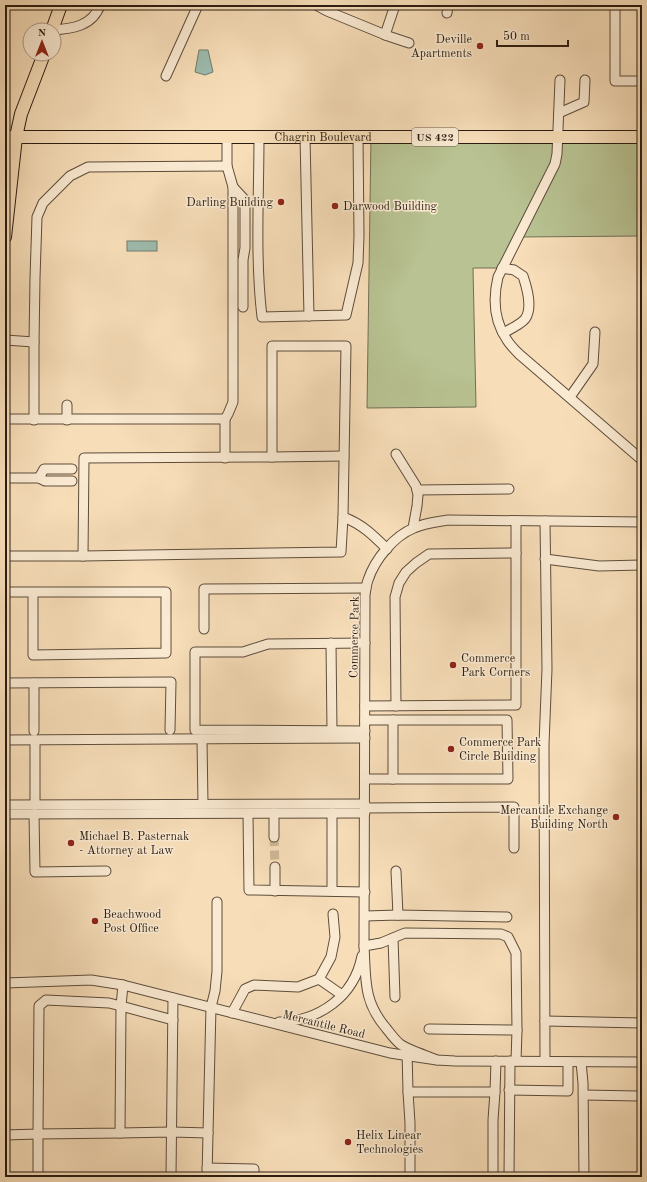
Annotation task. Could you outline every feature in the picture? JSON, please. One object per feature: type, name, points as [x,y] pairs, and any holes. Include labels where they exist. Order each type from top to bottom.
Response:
[{"type":"main road","points":[[55,22],[61,5]]},
{"type":"main road","points":[[5,237],[10,136],[21,114],[41,62]]},
{"type":"main road","name":"Chagrin Boulevard","points":[[10,136],[642,137]]},
{"type":"street","points":[[62,29],[69,29],[83,24],[95,16],[100,5]]},
{"type":"street","points":[[166,76],[198,5]]},
{"type":"street","points":[[316,5],[385,35],[409,43]]},
{"type":"street","points":[[385,35],[395,5]]},
{"type":"street","points":[[615,5],[615,80],[642,80]]},
{"type":"street","points":[[560,80],[557,154],[555,164],[498,277],[495,290],[495,304],[498,322],[507,340],[519,354],[642,458]]},
{"type":"street","points":[[559,113],[584,102],[585,80]]},
{"type":"street","points":[[225,458],[224,419],[233,402],[233,188],[227,166],[227,137]]},
{"type":"street","points":[[258,137],[259,291],[262,317],[346,315],[358,263],[358,137]]},
{"type":"street","points":[[305,137],[309,316]]},
{"type":"street","points":[[34,420],[37,217],[43,203],[70,176],[88,166],[227,166]]},
{"type":"street","points":[[233,188],[245,200],[243,307]]},
{"type":"street","points":[[233,234],[243,260]]},
{"type":"street","points":[[502,268],[514,270],[523,276],[528,291],[529,310],[525,319],[504,333]]},
{"type":"street","points":[[570,397],[593,364],[595,332]]},
{"type":"street","points":[[5,340],[34,342]]},
{"type":"street","points":[[5,556],[341,552],[346,346],[272,346],[272,457]]},
{"type":"street","points":[[67,405],[67,420]]},
{"type":"street","points":[[5,419],[224,419]]},
{"type":"street","points":[[396,454],[417,490],[417,506],[413,528]]},
{"type":"street","points":[[83,556],[84,458],[344,456]]},
{"type":"street","points":[[39,478],[44,469],[72,468]]},
{"type":"street","points":[[5,478],[39,478],[45,481],[72,481]]},
{"type":"street","points":[[417,490],[510,489]]},
{"type":"street","points":[[343,517],[354,521],[364,528],[387,549]]},
{"type":"street","name":"Commerce Park","points":[[496,1061],[438,1060],[407,1051],[378,1020],[370,1004],[366,984],[364,946],[365,643],[367,581],[374,566],[387,549],[401,536],[413,528],[431,522],[448,520],[642,522]]},
{"type":"street","points":[[365,706],[516,705],[516,521]]},
{"type":"street","points":[[545,521],[547,669],[544,744],[545,1061]]},
{"type":"street","points":[[396,706],[396,597],[399,583],[406,572],[429,554],[516,553]]},
{"type":"street","points":[[545,559],[599,566],[642,565]]},
{"type":"street","points":[[204,629],[204,589],[366,588]]},
{"type":"street","points":[[5,592],[33,592],[166,592],[166,653],[33,655],[33,592]]},
{"type":"street","points":[[331,643],[332,731]]},
{"type":"street","points":[[365,643],[268,644],[242,652],[194,652],[195,730],[332,731],[365,734]]},
{"type":"street","points":[[5,683],[171,682],[170,730]]},
{"type":"street","points":[[34,683],[35,872],[106,871]]},
{"type":"street","points":[[365,720],[507,720],[508,779],[365,779]]},
{"type":"street","points":[[393,720],[393,779]]},
{"type":"street","points":[[5,740],[34,736],[202,739],[365,734]]},
{"type":"street","points":[[202,739],[202,804]]},
{"type":"street","points":[[5,814],[35,809],[202,804],[365,808],[514,807],[514,848]]},
{"type":"street","points":[[5,805],[35,809],[248,814],[332,813],[365,808]]},
{"type":"street","points":[[274,813],[274,837]]},
{"type":"street","points":[[332,813],[332,891]]},
{"type":"street","points":[[248,814],[249,890],[365,892]]},
{"type":"street","points":[[274,891],[275,868]]},
{"type":"street","points":[[396,871],[398,915]]},
{"type":"street","points":[[216,902],[217,971],[215,991],[210,1007],[207,1172],[254,1169],[254,1177]]},
{"type":"street","points":[[232,1013],[245,989],[254,985],[298,987],[319,979],[331,957],[335,937],[333,914]]},
{"type":"street","points":[[364,916],[398,915],[507,917]]},
{"type":"street","points":[[364,946],[382,944],[405,933],[502,934],[508,937],[516,953],[517,1030],[510,1090],[508,1177]]},
{"type":"street","points":[[393,938],[395,997]]},
{"type":"street","name":"Commerce Park","points":[[268,1022],[290,1022],[305,1018],[320,1013],[334,1003],[355,977],[361,963],[364,946]]},
{"type":"street","points":[[319,979],[342,995]]},
{"type":"street","name":"Mercantile Road","points":[[5,983],[91,980],[123,985],[390,1053],[407,1051]]},
{"type":"street","points":[[120,1133],[121,1006],[123,985]]},
{"type":"street","points":[[171,1177],[173,998]]},
{"type":"street","points":[[38,1177],[39,1006],[46,1000],[109,1003],[173,1020]]},
{"type":"street","points":[[545,1021],[642,1022]]},
{"type":"street","points":[[429,1029],[517,1030]]},
{"type":"street","points":[[407,1051],[410,1123],[410,1177]]},
{"type":"street","points":[[493,1177],[493,1120],[496,1061],[642,1062]]},
{"type":"street","points":[[510,1090],[568,1091],[568,1062]]},
{"type":"street","points":[[581,1062],[584,1095],[584,1177]]},
{"type":"street","points":[[408,1092],[495,1092]]},
{"type":"street","points":[[584,1095],[638,1096]]},
{"type":"street","points":[[5,1135],[172,1132],[208,1133]]},
{"type":"green space","points":[[371,137],[642,137],[642,236],[518,237],[502,268],[473,268],[476,407],[367,408]]},
{"type":"shaded area","points":[[199,50],[208,50],[213,72],[205,75],[195,72]]},
{"type":"shaded area","points":[[127,241],[157,241],[157,251],[127,251]]},
{"type":"tunnel","points":[[274,837],[275,867]]},
{"type":"place","name":"Deville Apartments","points":[[480,46]]},
{"type":"place","name":"Darling Building","points":[[281,202]]},
{"type":"place","name":"Darwood Building","points":[[335,206]]},
{"type":"place","name":"Commerce Park Corners","points":[[453,665]]},
{"type":"place","name":"Commerce Park Circle Building","points":[[451,749]]},
{"type":"place","name":"Mercantile Exchange Building North","points":[[616,817]]},
{"type":"place","name":"Michael B. Pasternak - Attorney at Law","points":[[71,843]]},
{"type":"place","name":"Beachwood Post Office","points":[[95,921]]},
{"type":"place","name":"Helix Linear Technologies","points":[[348,1142]]}]
